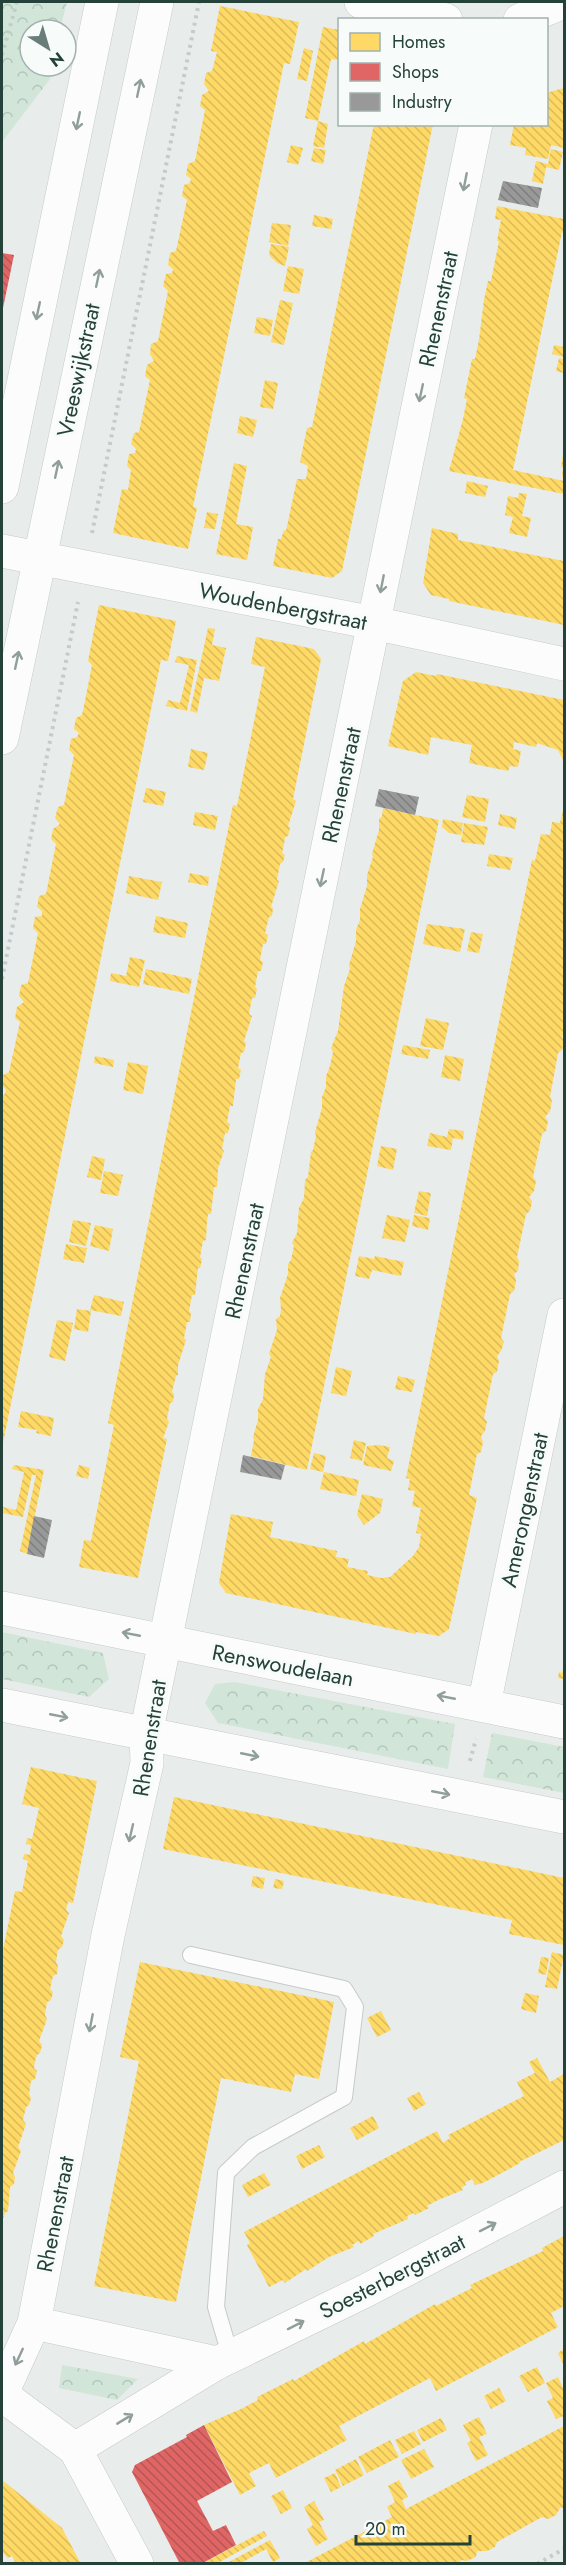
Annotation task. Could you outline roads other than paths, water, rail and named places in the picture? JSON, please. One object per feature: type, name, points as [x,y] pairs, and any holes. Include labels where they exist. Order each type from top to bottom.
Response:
[{"type":"street","points":[[2,487],[102,2]]},
{"type":"street","name":"Vreeswijkstraat","points":[[2,738],[38,557],[157,2]]},
{"type":"street","points":[[361,2],[437,18]]},
{"type":"street","points":[[525,18],[564,2]]},
{"type":"street","name":"Rhenenstraat","points":[[2,2394],[34,2324],[108,1935],[147,1762],[147,1734],[476,126]]},
{"type":"street","name":"Woudenbergstraat","points":[[2,551],[374,623],[564,664]]},
{"type":"street","name":"Amerongenstraat","points":[[484,1705],[564,1315]]},
{"type":"street","name":"Renswoudelaan","points":[[2,1608],[564,1722]]},
{"type":"street","points":[[2,1705],[564,1817]]},
{"type":"street","name":"Soesterbergstraat","points":[[75,2449],[224,2360],[564,2187]]},
{"type":"street","points":[[34,2324],[224,2360]]},
{"type":"street","points":[[2,2394],[75,2449],[137,2564]]},
{"type":"lane","points":[[191,1955],[344,1989],[356,2007],[344,2097],[253,2147],[226,2173],[216,2307],[224,2360]]}]
